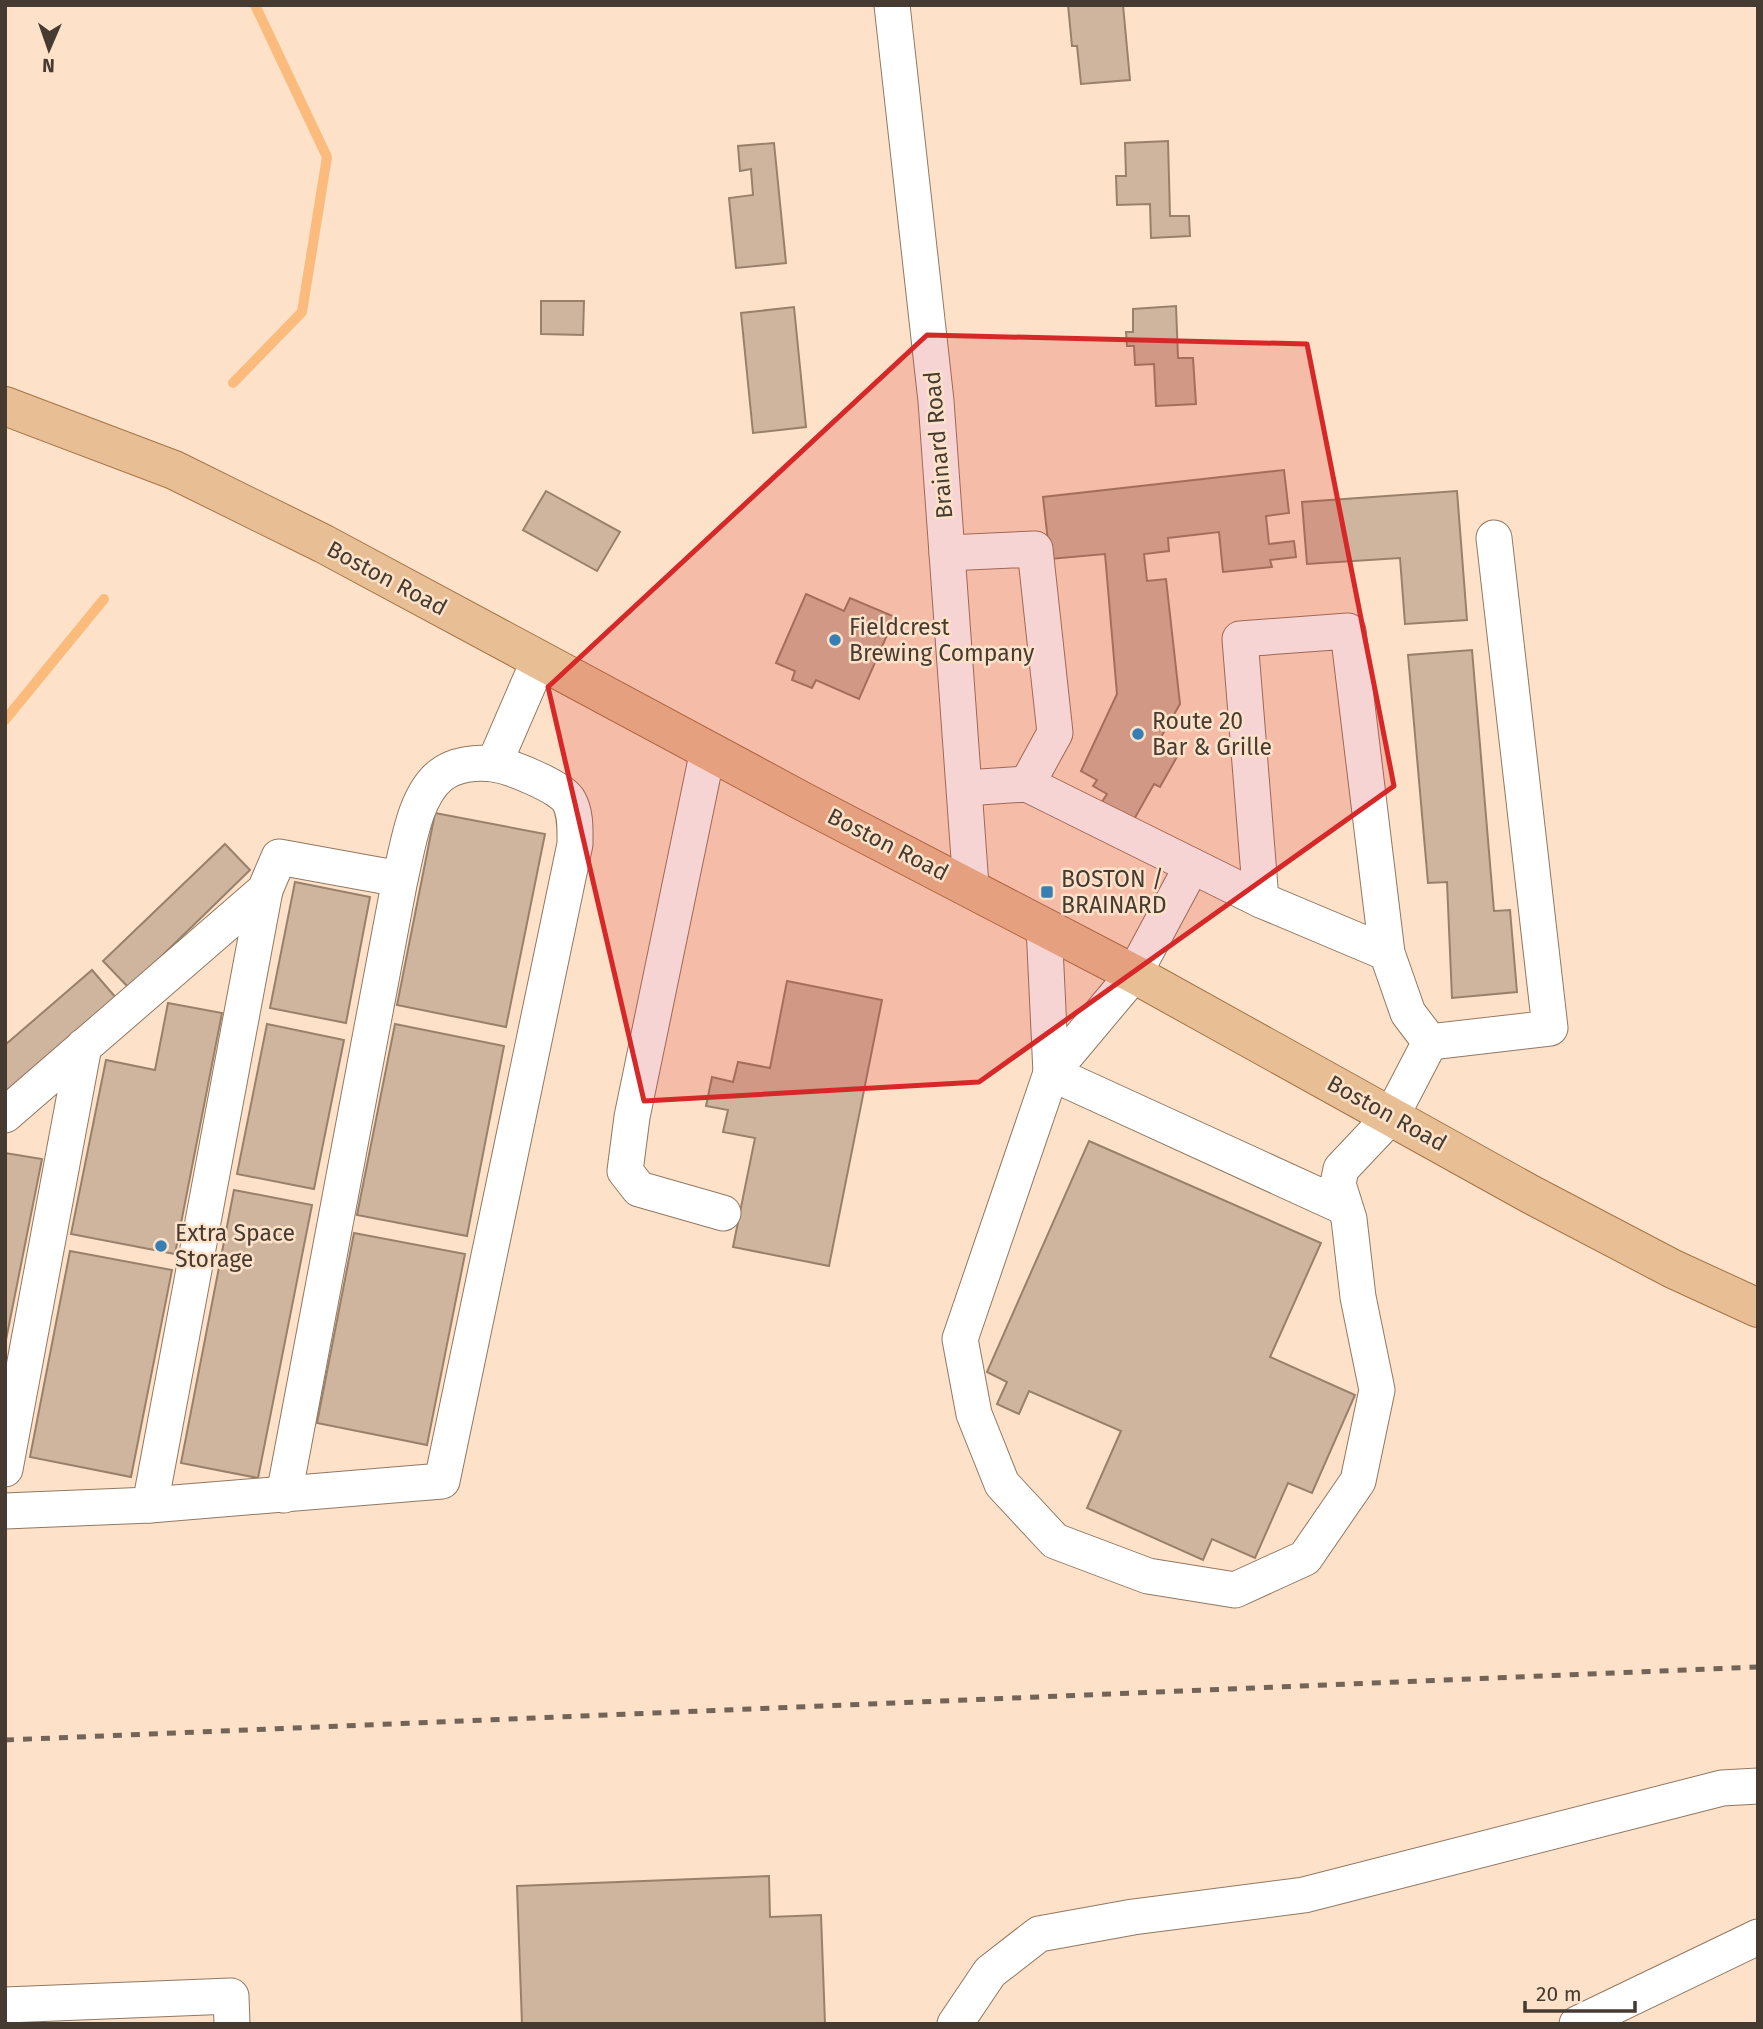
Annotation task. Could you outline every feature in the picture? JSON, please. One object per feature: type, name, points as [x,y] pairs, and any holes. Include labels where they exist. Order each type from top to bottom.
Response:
[{"type":"main road","name":"Boston Road","points":[[5,406],[174,470],[324,544],[1134,974],[1538,1198],[1673,1269],[1758,1308]]},
{"type":"street","name":"Brainard Road","points":[[892,5],[936,401],[971,887]]},
{"type":"street","points":[[1430,1042],[1550,1028],[1494,538]]},
{"type":"street","points":[[947,553],[1035,549],[1055,733],[1027,784]]},
{"type":"street","points":[[1261,900],[1240,639],[1348,631],[1387,953],[1408,1013],[1430,1042]]},
{"type":"street","points":[[494,764],[539,660]]},
{"type":"street","points":[[708,750],[632,1117],[625,1171],[639,1189],[723,1213]]},
{"type":"street","points":[[5,1511],[149,1505],[284,1495],[442,1481],[575,844],[575,818],[569,800],[556,788],[494,764],[464,764],[441,774],[424,794],[400,879],[284,1495]]},
{"type":"street","points":[[965,788],[1027,784],[1261,900],[1387,953]]},
{"type":"street","points":[[149,1505],[265,891],[279,857],[400,879]]},
{"type":"street","points":[[1192,866],[1134,974],[1051,1073],[960,1339],[974,1414],[1002,1484],[1055,1541],[1148,1576],[1234,1590],[1305,1558],[1358,1481],[1377,1390],[1358,1297],[1349,1219],[1338,1184],[1341,1170],[1392,1115],[1430,1042]]},
{"type":"street","points":[[5,1115],[265,891]]},
{"type":"street","points":[[1044,926],[1051,1073]]},
{"type":"street","points":[[5,1469],[84,1046]]},
{"type":"street","points":[[1051,1073],[1344,1207]]},
{"type":"street","points":[[955,2024],[990,1972],[1039,1934],[1133,1917],[1304,1895],[1722,1788],[1758,1786]]},
{"type":"street","points":[[1577,2024],[1758,1937]]},
{"type":"street","points":[[5,2004],[231,1996],[232,2024]]},
{"type":"highlighted area","points":[[927,335],[1307,344],[1394,786],[979,1082],[644,1101],[548,687]]},
{"type":"building","points":[[1068,5],[1123,5],[1130,80],[1081,84],[1077,46],[1072,46]]},
{"type":"building","points":[[1168,141],[1170,216],[1189,216],[1190,236],[1151,238],[1150,204],[1117,205],[1116,176],[1126,176],[1125,143]]},
{"type":"building","points":[[774,143],[786,263],[736,268],[729,198],[753,195],[751,169],[740,171],[738,146]]},
{"type":"building","points":[[541,301],[584,301],[583,335],[541,334]]},
{"type":"building","points":[[1176,306],[1178,358],[1193,358],[1196,404],[1156,406],[1154,364],[1135,365],[1134,346],[1127,346],[1126,332],[1133,332],[1133,309]]},
{"type":"building","points":[[794,307],[806,427],[753,433],[741,313]]},
{"type":"building","points":[[1284,470],[1289,513],[1266,516],[1269,544],[1294,541],[1296,557],[1270,560],[1272,567],[1223,572],[1219,532],[1168,538],[1169,551],[1144,554],[1147,581],[1166,579],[1180,704],[1157,744],[1178,755],[1160,787],[1154,784],[1132,823],[1100,805],[1107,794],[1093,786],[1097,780],[1081,771],[1117,694],[1105,554],[1050,559],[1043,497]]},
{"type":"building","points":[[546,491],[620,532],[597,571],[523,530]]},
{"type":"building","points":[[1457,491],[1467,620],[1405,624],[1400,558],[1307,564],[1302,502]]},
{"type":"building","name":"Fieldcrest Brewing Company","points":[[806,594],[844,611],[850,598],[895,617],[859,699],[816,680],[812,688],[792,680],[795,671],[776,663]]},
{"type":"building","points":[[1472,650],[1494,911],[1510,910],[1517,992],[1452,998],[1447,882],[1428,883],[1408,655]]},
{"type":"building","points":[[435,813],[545,834],[506,1027],[397,1005]]},
{"type":"building","points":[[225,844],[250,870],[129,988],[103,961]]},
{"type":"building","points":[[295,882],[370,897],[346,1023],[270,1008]]},
{"type":"building","points":[[92,970],[117,999],[5,1095],[5,1045]]},
{"type":"building","points":[[787,981],[882,1000],[829,1266],[733,1247],[755,1138],[723,1132],[728,1110],[706,1106],[712,1077],[733,1082],[738,1062],[770,1068]]},
{"type":"building","points":[[168,1003],[222,1013],[175,1254],[71,1234],[106,1060],[155,1070]]},
{"type":"building","points":[[267,1024],[344,1040],[314,1189],[237,1174]]},
{"type":"building","points":[[395,1024],[504,1046],[467,1236],[357,1215]]},
{"type":"building","points":[[1089,1141],[1321,1243],[1270,1357],[1355,1395],[1312,1493],[1288,1483],[1255,1558],[1212,1539],[1203,1560],[1087,1508],[1121,1431],[1029,1391],[1019,1414],[997,1404],[1007,1382],[987,1372]]},
{"type":"building","points":[[5,1153],[42,1159],[5,1345]]},
{"type":"building","points":[[234,1190],[312,1205],[258,1478],[181,1463]]},
{"type":"building","points":[[354,1233],[465,1254],[427,1445],[317,1423]]},
{"type":"building","points":[[70,1251],[172,1270],[131,1477],[30,1457]]},
{"type":"building","points":[[769,1876],[770,1917],[821,1915],[825,2024],[522,2024],[517,1886]]},
{"type":"waterway","points":[[233,383],[302,312],[327,157],[255,5]]},
{"type":"waterway","points":[[5,720],[104,599]]},
{"type":"railway","points":[[5,1740],[1758,1667]]},
{"type":"place","name":"Fieldcrest Brewing Company","points":[[835,640]]},
{"type":"place","name":"Route 20 Bar & Grille","points":[[1138,734]]},
{"type":"place","name":"BOSTON / BRAINARD","points":[[1047,892]]},
{"type":"place","name":"Extra Space Storage","points":[[161,1246]]}]
